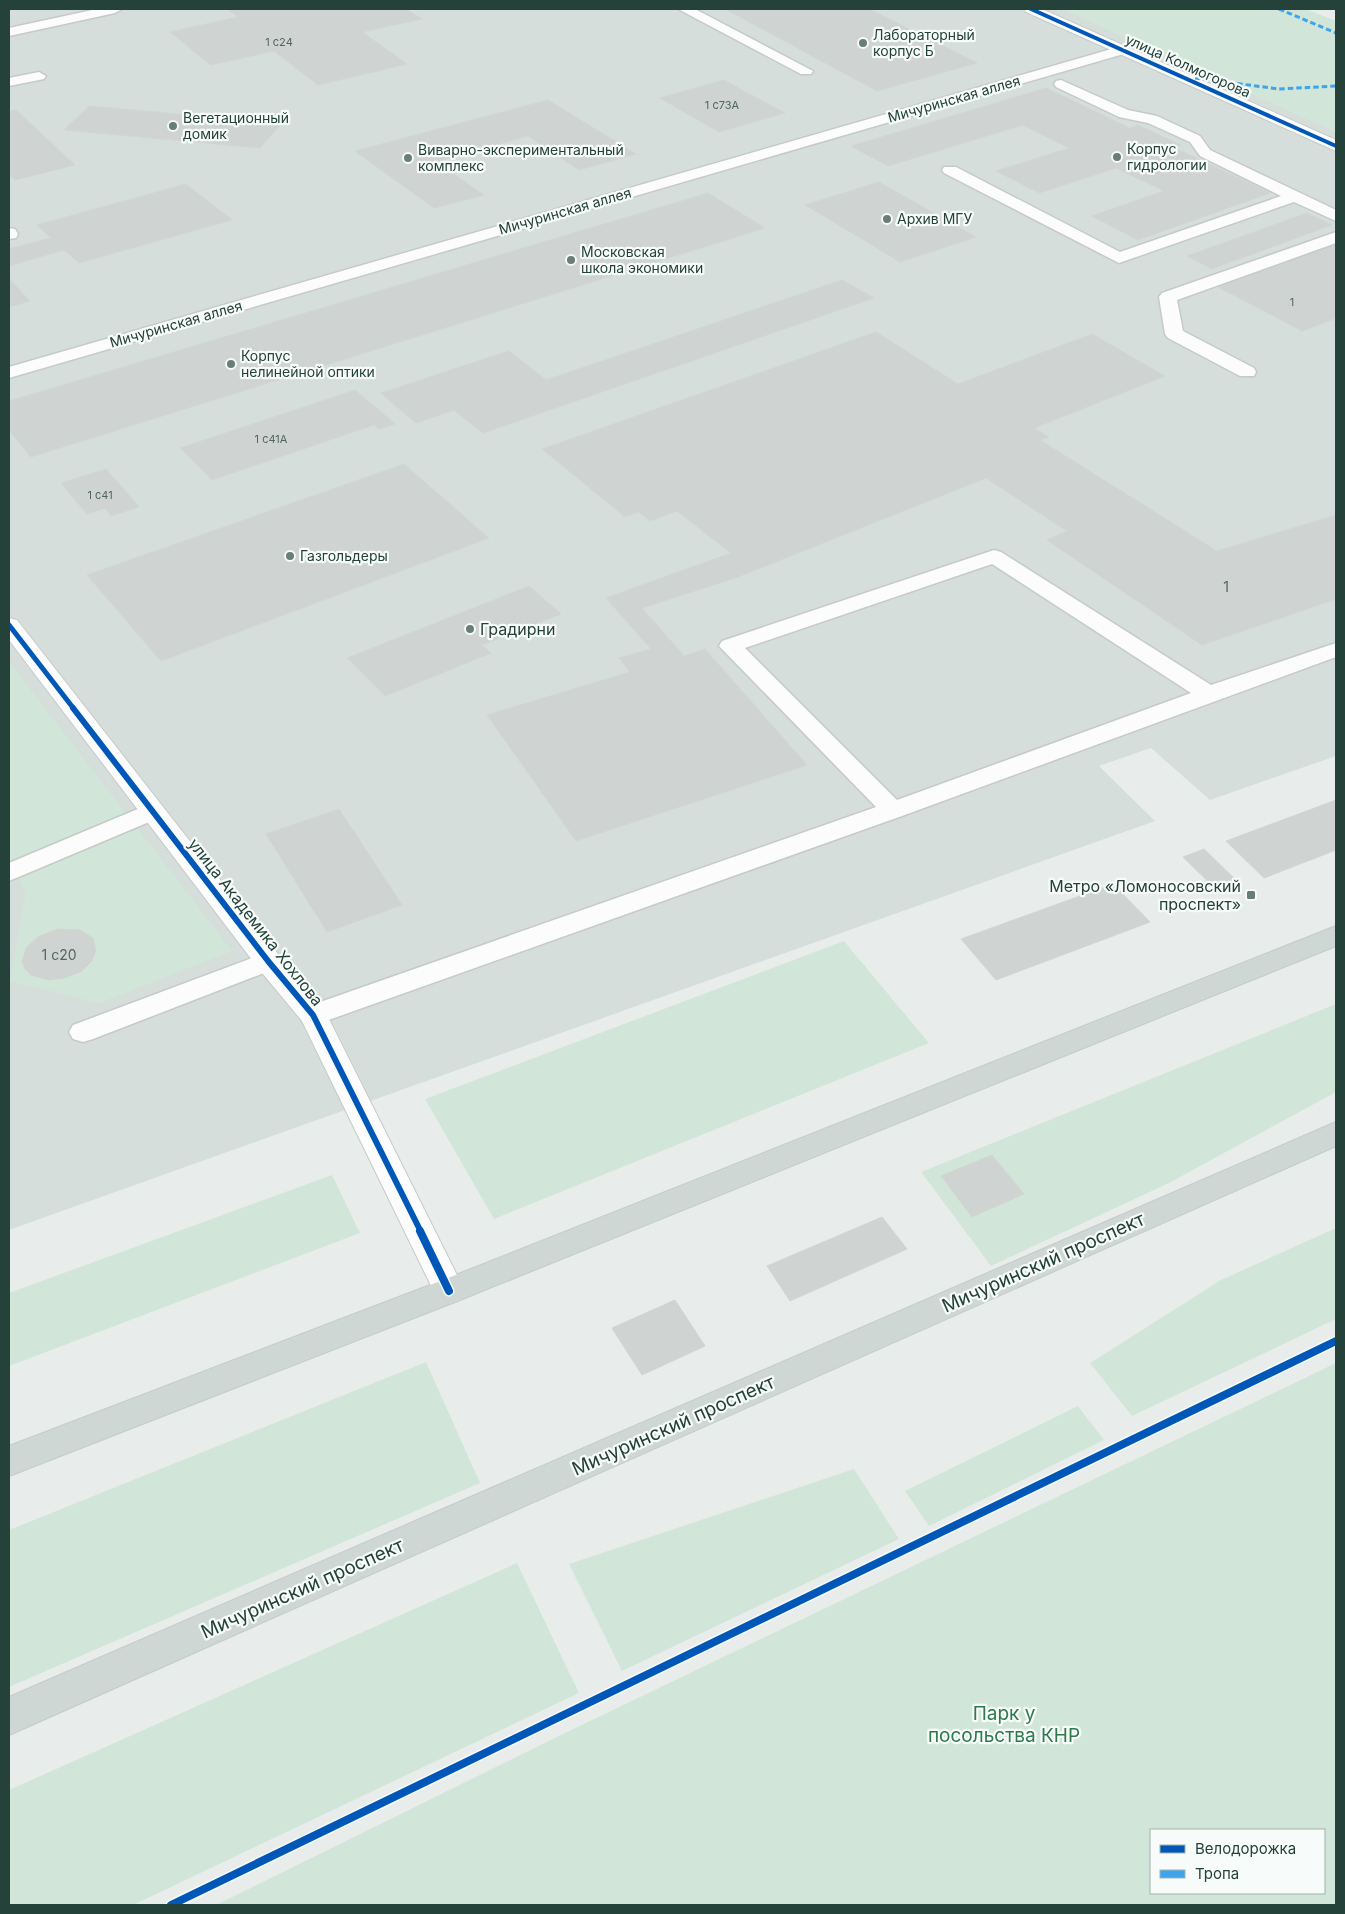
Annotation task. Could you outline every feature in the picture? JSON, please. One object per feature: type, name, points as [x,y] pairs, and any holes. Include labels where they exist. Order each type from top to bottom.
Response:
[{"type":"main road","points":[[9,1461],[449,1291],[1336,935]]},
{"type":"main road","name":"Мичуринский проспект","points":[[9,1716],[1336,1133]]},
{"type":"street","name":"улица Колмогорова","points":[[1031,9],[1336,146]]},
{"type":"street","name":"улица Академика Хохлова","points":[[9,625],[268,961],[313,1015],[449,1291]]},
{"type":"lane","points":[[9,32],[115,9]]},
{"type":"lane","points":[[685,9],[806,71]]},
{"type":"lane","name":"Мичуринская аллея","points":[[9,372],[1122,50]]},
{"type":"lane","points":[[9,82],[40,76]]},
{"type":"lane","points":[[1061,84],[1124,114],[1152,119],[1195,139],[1205,153],[1336,216]]},
{"type":"lane","points":[[950,170],[1119,258],[1295,196]]},
{"type":"lane","points":[[1246,372],[1174,334],[1168,297],[1336,237]]},
{"type":"lane","points":[[893,810],[730,646],[994,556],[1209,694]]},
{"type":"lane","points":[[313,1015],[893,810],[1209,694],[1336,650]]},
{"type":"lane","points":[[9,874],[152,811]]},
{"type":"lane","points":[[83,1032],[268,961]]},
{"type":"shaded area","points":[[9,9],[1305,9],[1336,21],[1336,756],[1210,800],[1151,748],[1099,766],[1155,821],[9,1230]]},
{"type":"green space","points":[[1062,9],[1305,9],[1336,21],[1336,132]]},
{"type":"green space","points":[[9,662],[232,951],[99,1003],[10,981],[26,892],[9,864]]},
{"type":"green space","points":[[844,941],[929,1043],[494,1219],[425,1099]]},
{"type":"green space","points":[[1336,1004],[1336,1092],[1169,1183],[991,1266],[921,1172]]},
{"type":"green space","points":[[332,1175],[360,1233],[9,1366],[9,1293]]},
{"type":"green space","points":[[1336,1228],[1336,1319],[1132,1416],[1090,1363],[1221,1280]]},
{"type":"green space","points":[[426,1362],[480,1483],[9,1687],[9,1530]]},
{"type":"green space","name":"Парк у посольства КНР","points":[[1336,1363],[1336,1905],[216,1905],[565,1733]]},
{"type":"green space","points":[[1078,1406],[1104,1440],[929,1526],[905,1491]]},
{"type":"green space","points":[[854,1469],[899,1539],[622,1671],[569,1564]]},
{"type":"green space","points":[[517,1563],[579,1693],[133,1905],[9,1905],[9,1790]]},
{"type":"building","points":[[227,9],[406,9],[422,19],[362,32],[407,64],[318,85],[274,51],[211,65],[170,32],[238,17]]},
{"type":"building","name":"Лабораторный корпус Б","points":[[725,9],[869,9],[977,63],[877,91]]},
{"type":"building","points":[[724,80],[785,113],[719,132],[660,98]]},
{"type":"building","name":"Корпус гидрологии","points":[[1046,88],[1130,128],[1138,125],[1181,145],[1175,148],[1270,193],[1138,240],[1092,216],[1164,191],[1116,168],[1039,193],[996,171],[1069,148],[1023,125],[888,166],[851,146]]},
{"type":"building","name":"Виварно-экспериментальный комплекс","points":[[548,100],[636,154],[579,170],[528,136],[436,162],[484,195],[434,208],[355,151]]},
{"type":"building","name":"Вегетационный домик","points":[[89,106],[282,123],[260,148],[64,130]]},
{"type":"building","points":[[16,110],[75,165],[15,180],[9,173],[9,111]]},
{"type":"building","name":"Архив МГУ","points":[[879,182],[976,237],[900,262],[805,205]]},
{"type":"building","points":[[186,184],[232,220],[79,263],[64,250],[9,266],[9,249],[51,238],[37,225]]},
{"type":"building","name":"Московская школа экономики","points":[[708,193],[765,228],[448,327],[396,286]]},
{"type":"building","points":[[1307,213],[1332,225],[1212,269],[1187,256]]},
{"type":"building","points":[[1336,243],[1336,318],[1302,331],[1218,287]]},
{"type":"building","points":[[9,279],[30,301],[9,307]]},
{"type":"building","points":[[842,280],[874,298],[483,433],[454,410],[416,423],[381,393],[509,351],[546,380]]},
{"type":"building","name":"Корпус нелинейной оптики","points":[[396,286],[448,327],[31,457],[9,430],[9,401]]},
{"type":"building","points":[[876,332],[958,384],[1092,334],[1165,376],[1034,428],[1049,437],[1040,440],[1217,551],[1336,515],[1336,599],[1202,645],[1047,540],[1067,531],[986,478],[738,577],[642,608],[684,656],[705,649],[807,765],[576,841],[487,715],[630,672],[619,658],[651,649],[606,598],[731,553],[677,511],[650,521],[639,512],[625,517],[542,449]]},
{"type":"building","points":[[355,390],[395,424],[379,429],[374,425],[212,480],[180,448]]},
{"type":"building","name":"Газгольдеры","points":[[404,464],[489,538],[161,661],[87,575]]},
{"type":"building","points":[[106,469],[139,507],[111,516],[105,508],[87,514],[61,483]]},
{"type":"building","name":"Градирни","points":[[529,586],[561,614],[482,645],[491,653],[385,696],[347,658]]},
{"type":"building","points":[[1336,800],[1336,850],[1264,878],[1226,841]]},
{"type":"building","points":[[339,809],[402,905],[327,932],[266,834]]},
{"type":"building","points":[[1204,849],[1242,886],[1221,894],[1183,857]]},
{"type":"building","points":[[1113,884],[1150,922],[996,980],[961,939]]},
{"type":"building","points":[[58,929],[80,930],[93,938],[96,950],[92,961],[82,971],[64,978],[48,980],[31,975],[25,969],[22,962],[26,948],[39,936]]},
{"type":"building","points":[[992,1155],[1024,1194],[972,1217],[941,1176]]},
{"type":"building","points":[[882,1217],[907,1249],[790,1301],[767,1266]]},
{"type":"building","points":[[675,1300],[705,1346],[642,1375],[612,1328]]},
{"type":"marked path","points":[[1279,9],[1336,33]]},
{"type":"marked path","points":[[1195,78],[1279,89],[1336,86]]},
{"type":"cycle path","points":[[1031,9],[1336,146]]},
{"type":"cycle path","points":[[9,625],[268,961],[313,1015],[449,1291]]},
{"type":"cycle path","points":[[171,1905],[1336,1341]]},
{"type":"place","name":"Лабораторный корпус Б","points":[[863,43]]},
{"type":"place","name":"Вегетационный домик","points":[[173,126]]},
{"type":"place","name":"Корпус гидрологии","points":[[1117,157]]},
{"type":"place","name":"Виварно-экспериментальный комплекс","points":[[408,158]]},
{"type":"place","name":"Архив МГУ","points":[[887,219]]},
{"type":"place","name":"Московская школа экономики","points":[[571,260]]},
{"type":"place","name":"Корпус нелинейной оптики","points":[[231,364]]},
{"type":"place","name":"Газгольдеры","points":[[290,556]]},
{"type":"place","name":"Градирни","points":[[470,629]]},
{"type":"place","name":"Метро «Ломоносовский проспект»","points":[[1251,895]]}]
